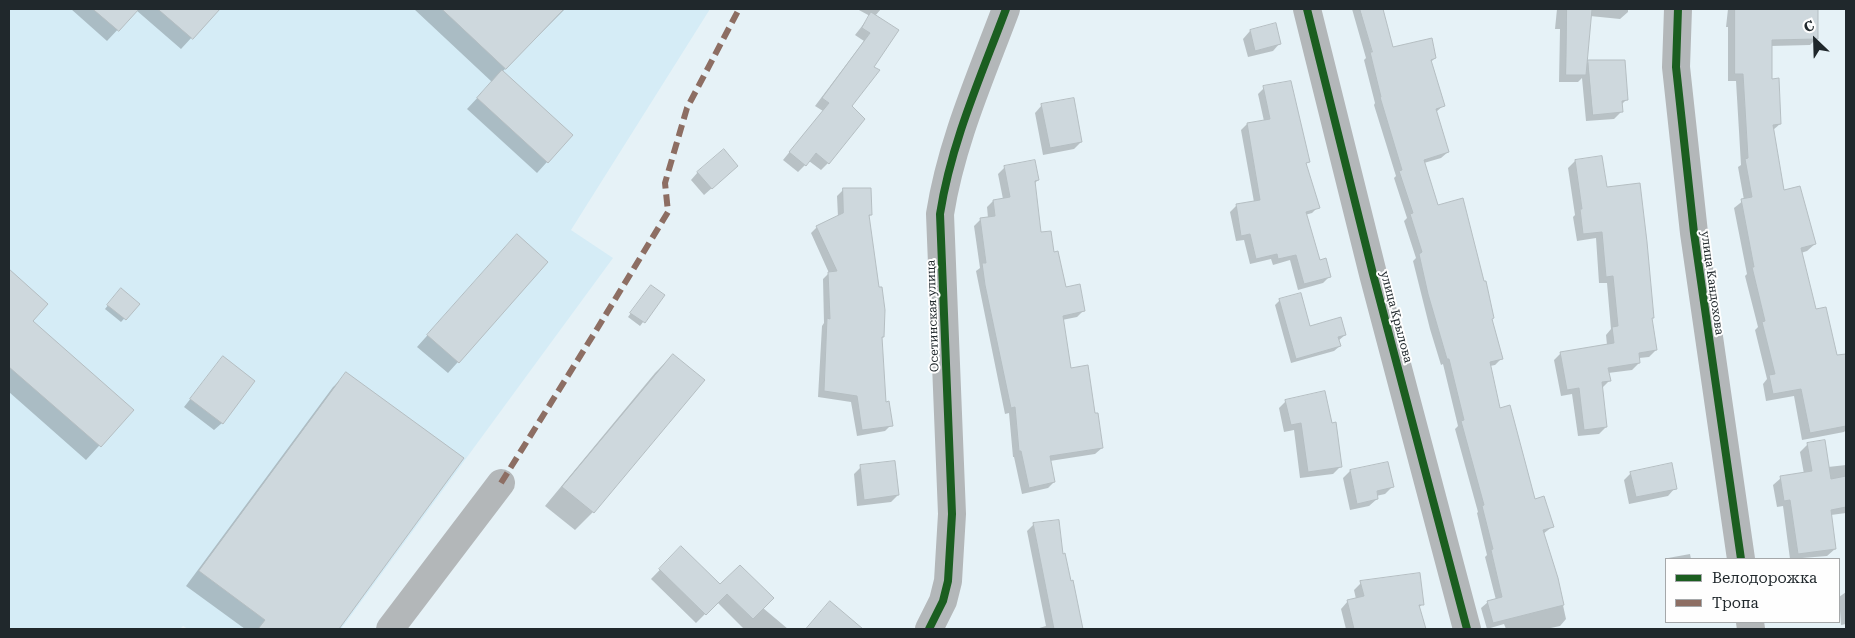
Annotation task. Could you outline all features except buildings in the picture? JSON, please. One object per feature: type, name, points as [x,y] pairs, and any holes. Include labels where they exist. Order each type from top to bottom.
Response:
[{"type":"street","name":"Осетинская улица","points":[[928,629],[943,601],[948,581],[952,514],[940,214],[945,182],[956,146],[1006,9]]},
{"type":"street","name":"улица Крылова","points":[[1307,9],[1373,274],[1467,629]]},
{"type":"street","name":"улица Кандохова","points":[[1678,9],[1676,67],[1694,233],[1741,558]]},
{"type":"street","points":[[390,629],[501,483]]},
{"type":"shaded area","points":[[9,9],[710,9],[571,230],[613,258],[341,629],[188,629],[183,626],[180,629],[9,629]]},
{"type":"marked path","points":[[501,483],[668,212],[665,183],[687,108],[739,9]]},
{"type":"cycle path","points":[[929,629],[943,601],[948,581],[952,514],[940,214],[951,161],[959,136],[1006,9]]},
{"type":"cycle path","points":[[1307,9],[1373,274],[1467,629]]},
{"type":"cycle path","points":[[1678,9],[1676,67],[1694,233],[1741,558]]}]
